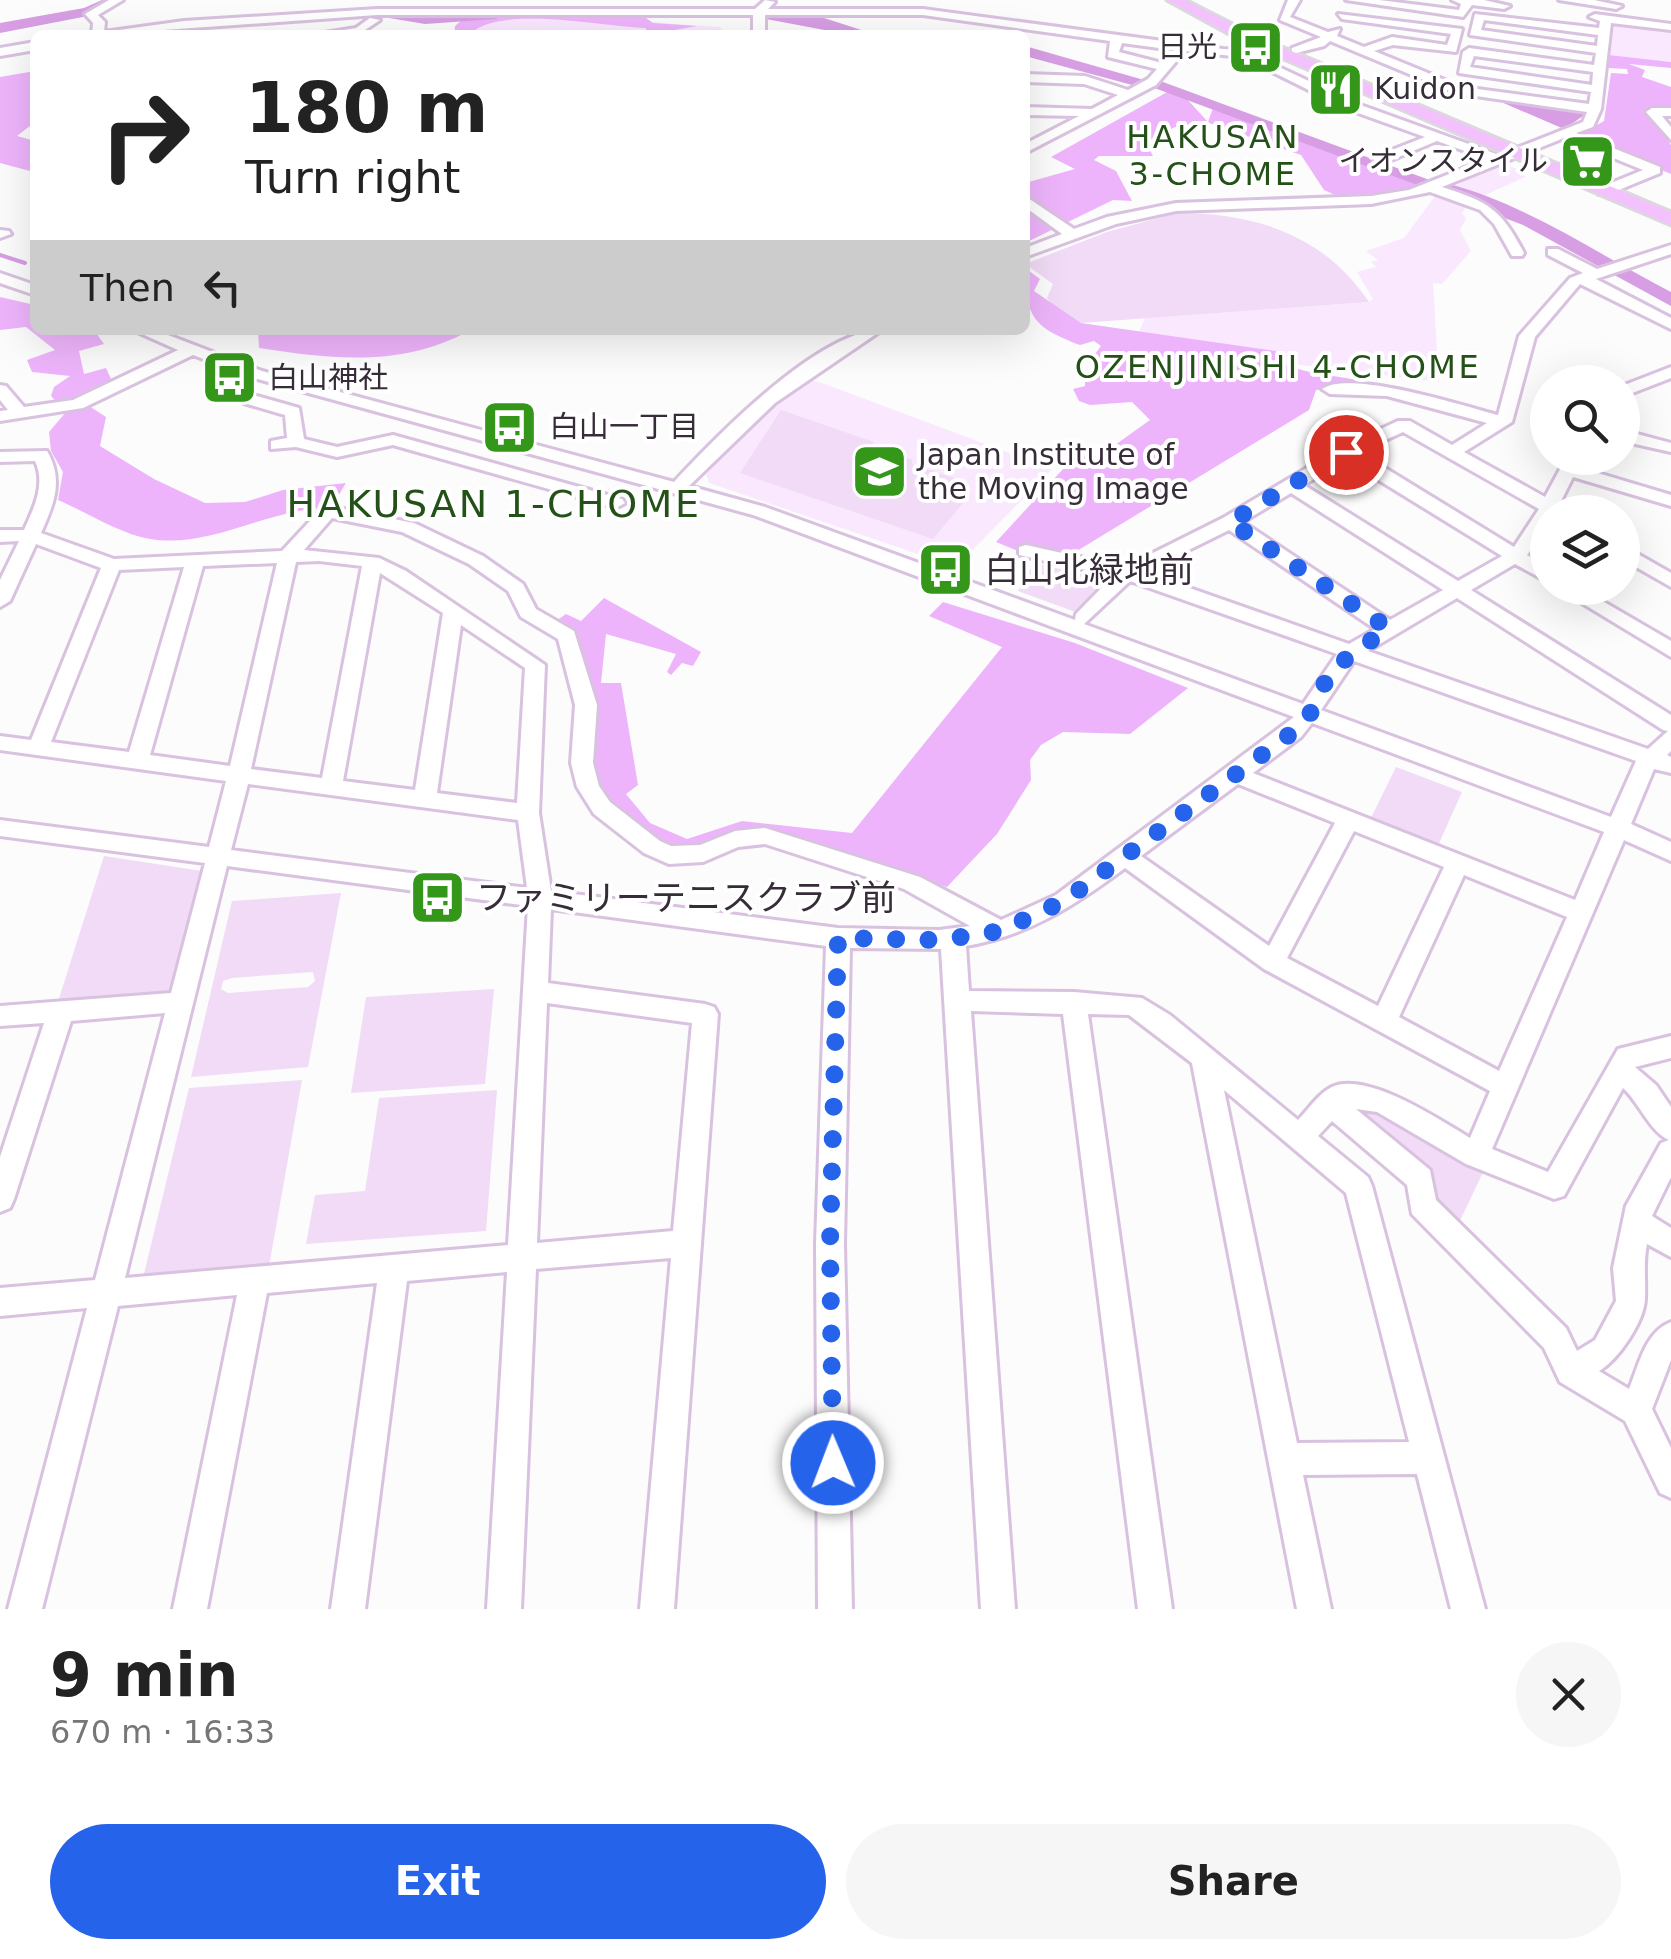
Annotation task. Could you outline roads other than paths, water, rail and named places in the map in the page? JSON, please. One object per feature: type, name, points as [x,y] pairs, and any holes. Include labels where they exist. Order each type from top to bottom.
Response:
[{"type":"main road","points":[[1174,0],[1250,40],[1507,156],[1671,220]]},
{"type":"street","points":[[98,30],[98,22],[91,14],[117,0]]},
{"type":"street","points":[[368,12],[378,0]]},
{"type":"street","points":[[759,30],[759,11],[772,0]]},
{"type":"street","points":[[832,0],[879,12]]},
{"type":"street","points":[[1294,0],[1284,18],[1459,90],[1595,109]]},
{"type":"street","points":[[1296,51],[1331,37],[1350,0],[1463,14],[1467,1]]},
{"type":"street","points":[[1458,0],[1606,14],[1671,27]]},
{"type":"street","points":[[1565,0],[1606,14]]},
{"type":"street","points":[[141,30],[273,17],[494,5],[947,13],[1266,55]]},
{"type":"street","points":[[655,10],[736,27]]},
{"type":"street","points":[[1602,50],[1474,33],[1479,16],[1671,13]]},
{"type":"street","points":[[1030,251],[1112,220],[1186,206],[1371,200],[1432,188],[1566,134],[1588,124],[1595,109],[1606,14]]},
{"type":"street","points":[[1342,16],[1458,31],[1452,49],[1392,41],[1362,51]]},
{"type":"street","points":[[235,30],[273,17],[374,20],[360,30]]},
{"type":"street","points":[[1118,36],[1112,54],[1166,68]]},
{"type":"street","points":[[0,52],[30,47]]},
{"type":"street","points":[[1030,146],[1131,94],[1166,68],[1183,47]]},
{"type":"street","points":[[1597,89],[1463,70],[1469,52],[1600,69]]},
{"type":"street","points":[[1244,55],[1332,98],[1507,156]]},
{"type":"street","points":[[1030,78],[1084,80],[1131,94]]},
{"type":"street","points":[[1060,78],[1069,111]]},
{"type":"street","points":[[1030,112],[1090,112]]},
{"type":"street","points":[[1671,112],[1652,112],[1671,136]]},
{"type":"street","points":[[1376,136],[1400,122]]},
{"type":"street","points":[[1566,134],[1655,170],[1604,191]]},
{"type":"street","points":[[1379,160],[1438,136]]},
{"type":"street","points":[[1432,188],[1478,200],[1498,215],[1510,249]]},
{"type":"street","points":[[1030,204],[1072,235]]},
{"type":"street","points":[[1452,452],[1506,418],[1528,336],[1575,281],[1671,249]]},
{"type":"street","points":[[1552,252],[1671,324]]},
{"type":"street","points":[[0,278],[30,288]]},
{"type":"street","points":[[154,335],[188,351],[282,381],[678,487],[926,572],[1620,829],[1671,852]]},
{"type":"street","points":[[678,487],[749,412],[802,372],[865,335]]},
{"type":"street","points":[[0,416],[102,394],[188,351]]},
{"type":"street","points":[[1640,385],[1671,372]]},
{"type":"street","points":[[282,381],[254,400],[293,412],[287,444],[337,452],[392,440],[616,503]]},
{"type":"street","points":[[1330,389],[1387,390],[1501,421]]},
{"type":"street","points":[[0,390],[20,414]]},
{"type":"street","points":[[1083,618],[1126,573],[1230,522],[1346,452],[1404,425],[1530,496]]},
{"type":"street","points":[[1640,440],[1670,447]]},
{"type":"street","points":[[1346,452],[1530,565]]},
{"type":"street","points":[[0,457],[40,455],[48,470],[47,500],[0,601]]},
{"type":"street","points":[[1600,475],[1671,502]]},
{"type":"street","points":[[1293,486],[1671,725]]},
{"type":"street","points":[[25,1609],[239,776],[288,556],[328,512],[407,527],[476,560],[516,588],[528,613],[562,631],[572,643],[588,715],[582,731],[584,774],[594,798],[652,847],[669,854],[703,853],[735,839],[766,836],[912,883],[1000,931]]},
{"type":"street","points":[[1230,522],[1388,628]]},
{"type":"street","points":[[0,536],[30,535],[112,565],[288,556],[346,556],[372,562],[399,575],[535,665],[528,813],[540,898],[504,1609]]},
{"type":"street","points":[[0,828],[838,938],[953,939],[1000,931],[1064,901],[1309,716],[1331,670],[1352,651],[1516,556],[1530,539]]},
{"type":"street","points":[[1026,551],[1126,573],[1661,762]]},
{"type":"street","points":[[1643,564],[1671,558]]},
{"type":"street","points":[[138,760],[194,562]]},
{"type":"street","points":[[331,787],[372,562]]},
{"type":"street","points":[[1640,562],[1671,580]]},
{"type":"street","points":[[38,748],[112,565]]},
{"type":"street","points":[[1596,605],[1671,650]]},
{"type":"street","points":[[425,799],[453,614]]},
{"type":"street","points":[[1476,1155],[1620,829],[1661,762],[1671,738]]},
{"type":"street","points":[[0,743],[528,813]]},
{"type":"street","points":[[1234,774],[1583,913]]},
{"type":"street","points":[[1272,962],[1348,820]]},
{"type":"street","points":[[1126,857],[1272,962],[1506,1087]]},
{"type":"street","points":[[1384,1021],[1457,864]]},
{"type":"street","points":[[835,1609],[830,1244],[838,938]]},
{"type":"street","points":[[953,939],[998,1609]]},
{"type":"street","points":[[535,991],[706,1014],[657,1609]]},
{"type":"street","points":[[960,1001],[1133,1006],[1161,1022],[1358,1186],[1468,1609]]},
{"type":"street","points":[[0,1016],[181,1002]]},
{"type":"street","points":[[1074,1002],[1154,1609]]},
{"type":"street","points":[[0,1198],[61,1011]]},
{"type":"street","points":[[1300,1137],[1338,1096],[1382,1101],[1476,1155],[1554,1187],[1627,1057],[1671,1047]]},
{"type":"street","points":[[1205,1062],[1314,1609]]},
{"type":"street","points":[[1619,1069],[1647,1093],[1671,1129]]},
{"type":"street","points":[[1330,1104],[1420,1178],[1422,1205],[1554,1338],[1571,1370],[1636,1410],[1671,1482]]},
{"type":"street","points":[[1571,1370],[1606,1350],[1632,1303],[1628,1268],[1640,1206],[1671,1151]]},
{"type":"street","points":[[1638,1222],[1671,1244]]},
{"type":"street","points":[[0,1302],[688,1243]]},
{"type":"street","points":[[348,1609],[394,1268]]},
{"type":"street","points":[[190,1609],[255,1280]]},
{"type":"street","points":[[1636,1410],[1660,1350],[1671,1336]]},
{"type":"street","points":[[1284,1459],[1427,1458]]},
{"type":"waterway","points":[[0,28],[88,12],[114,0]]},
{"type":"waterway","points":[[382,13],[425,19],[496,14]]},
{"type":"waterway","points":[[765,15],[851,30]]},
{"type":"waterway","points":[[1030,52],[1143,83]]},
{"type":"waterway","points":[[1157,85],[1426,182]]},
{"type":"waterway","points":[[1446,189],[1530,221],[1607,266]]},
{"type":"waterway","points":[[0,255],[25,263]]},
{"type":"waterway","points":[[1615,271],[1671,300]]},
{"type":"place","name":"日光","points":[[1256,47]]},
{"type":"place","name":"Kuidon","points":[[1335,89]]},
{"type":"place","name":"イオンスタイル","points":[[1587,161]]},
{"type":"place","name":"白山神社","points":[[229,378]]},
{"type":"place","name":"白山一丁目","points":[[510,427]]},
{"type":"place","name":"Japan Institute of the Moving Image","points":[[879,472]]},
{"type":"place","name":"白山北緑地前","points":[[945,570]]},
{"type":"place","name":"ファミリーテニスクラブ前","points":[[437,898]]},
{"type":"district","name":"HAKUSAN 3-CHOME","points":[[1213,156]]},
{"type":"district","name":"OZENJINISHI 4-CHOME","points":[[1278,367]]},
{"type":"district","name":"HAKUSAN 1-CHOME","points":[[494,504]]}]
